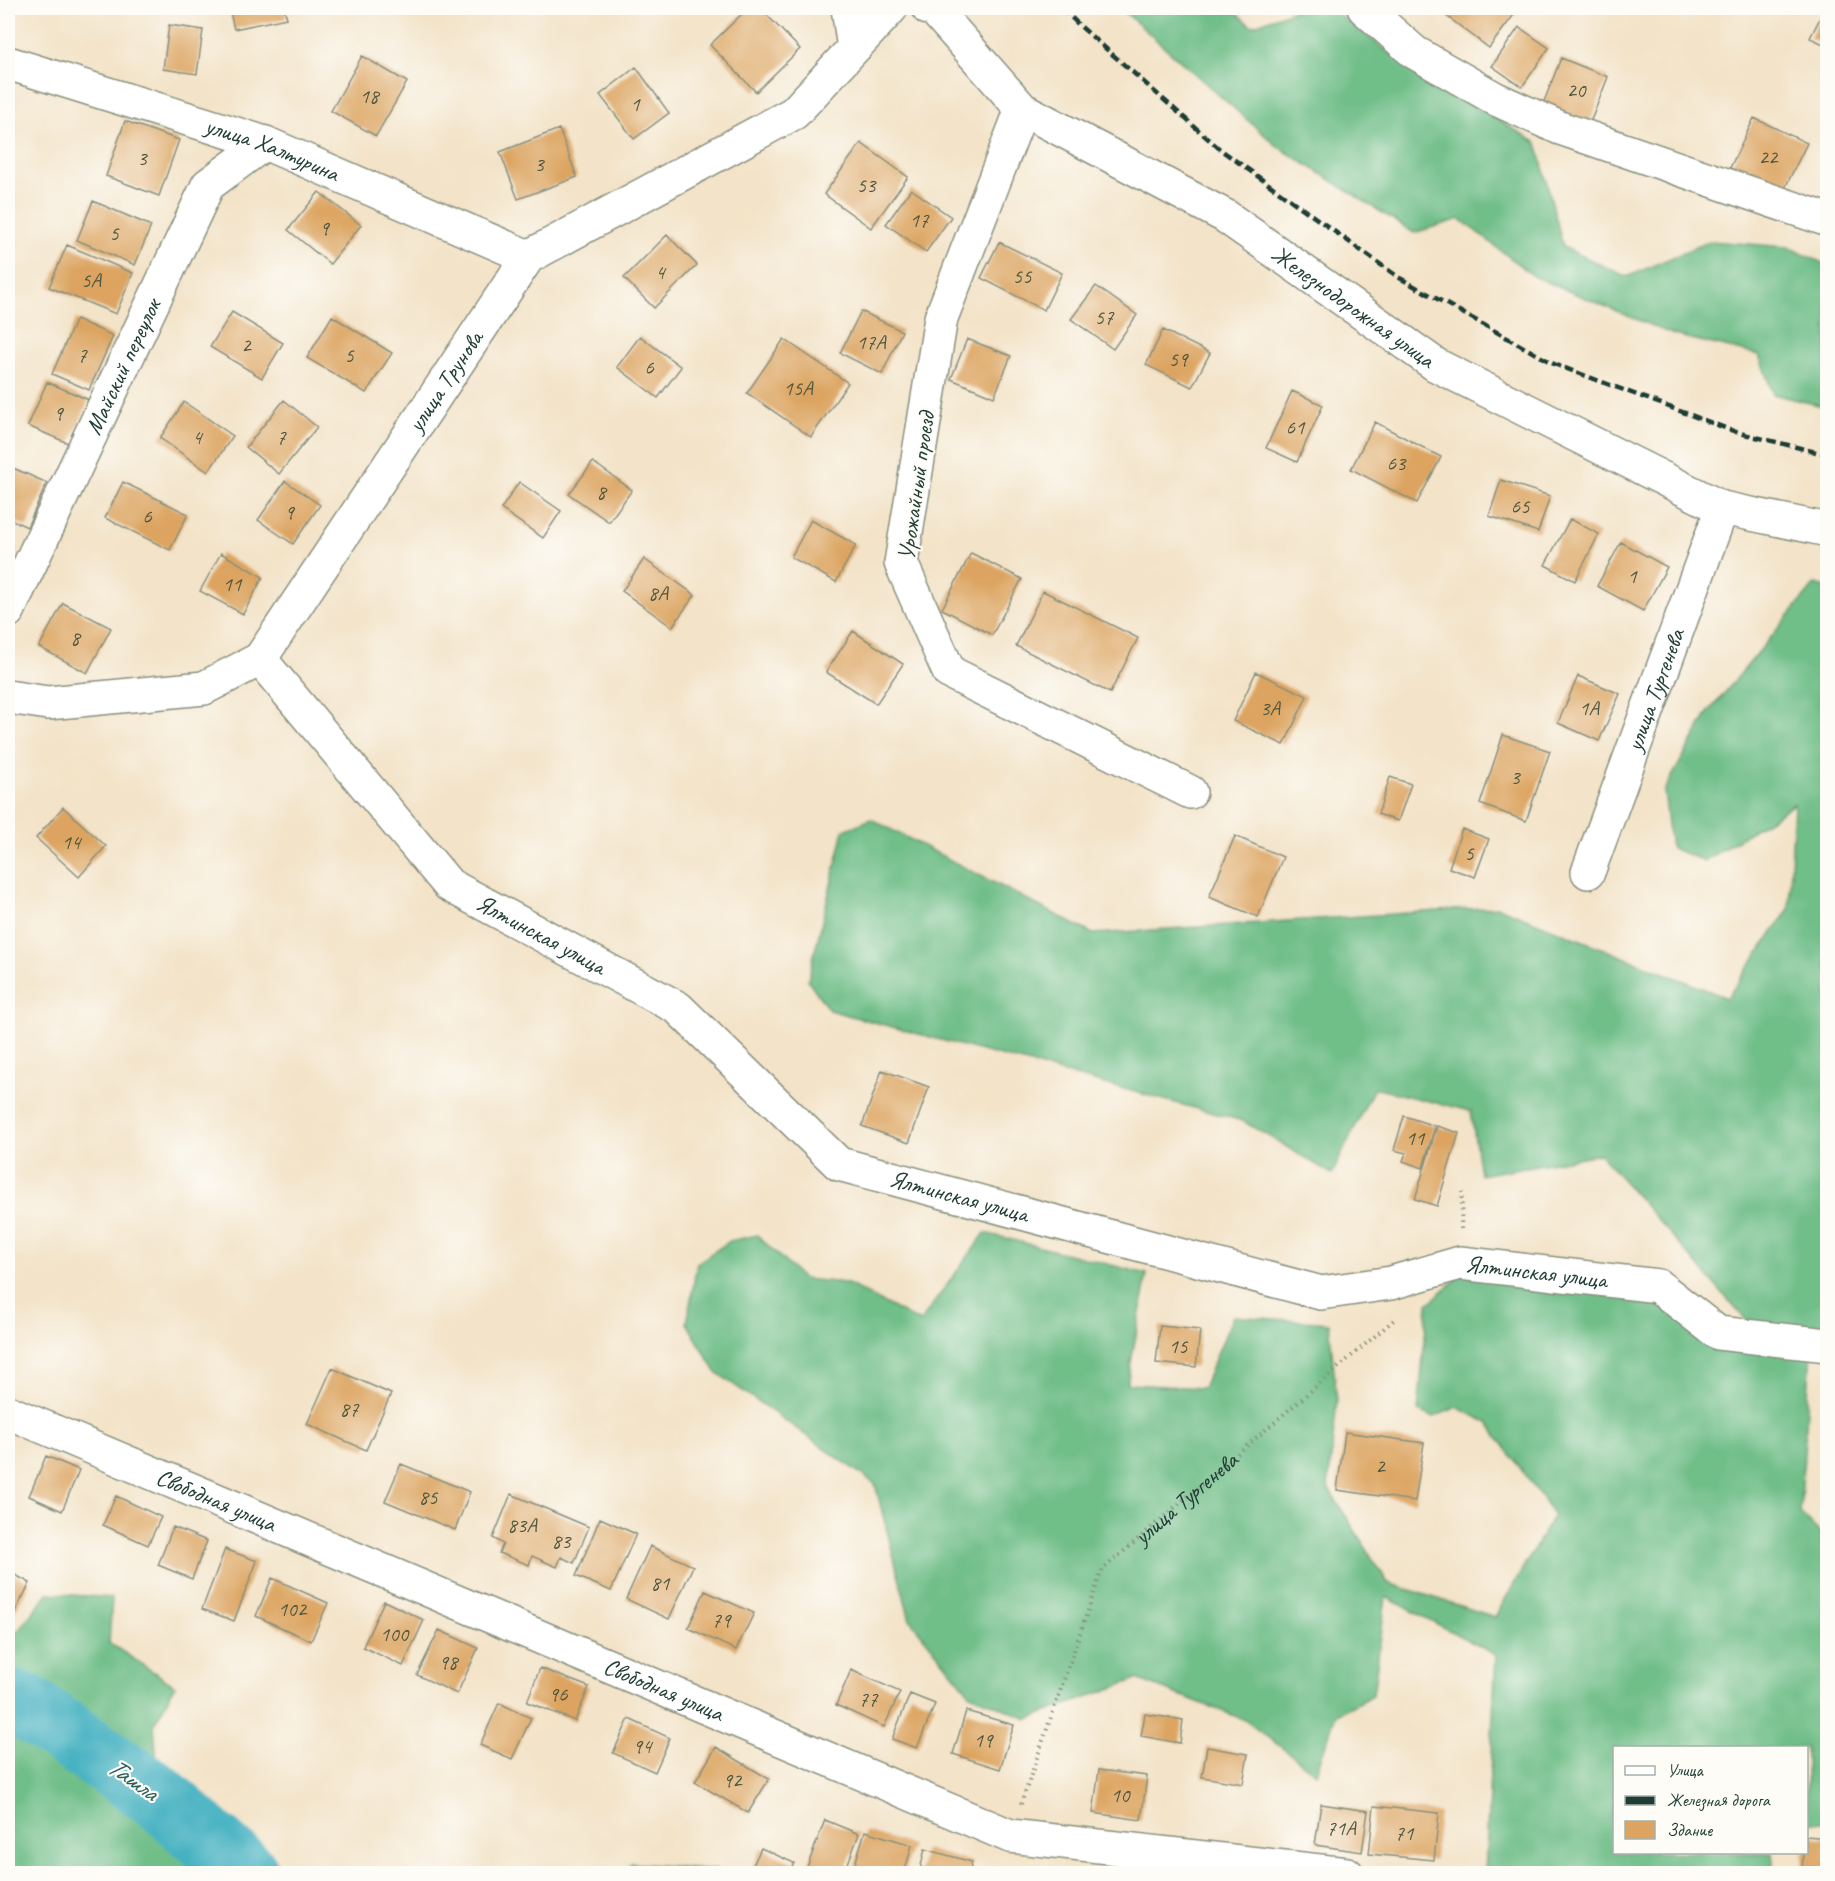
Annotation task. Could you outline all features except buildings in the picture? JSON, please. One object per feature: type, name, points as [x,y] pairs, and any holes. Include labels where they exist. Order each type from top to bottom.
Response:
[{"type":"street","points":[[848,8],[854,48]]},
{"type":"street","name":"улица Трунова","points":[[8,697],[48,703],[204,688],[260,659],[528,257],[794,113],[891,8]]},
{"type":"street","name":"Железнодорожная улица","points":[[928,8],[933,8],[1022,109],[1225,216],[1437,365],[1722,508],[1827,530]]},
{"type":"street","points":[[1364,8],[1414,52],[1496,99],[1560,128],[1827,220]]},
{"type":"street","name":"улица Халтурина","points":[[8,63],[264,143],[528,257]]},
{"type":"street","name":"Урожайный проезд","points":[[1022,109],[941,318],[901,563],[950,672],[1190,792]]},
{"type":"street","name":"Майский переулок","points":[[8,611],[208,185],[264,143]]},
{"type":"street","name":"улица Тургенева","points":[[1588,872],[1722,508]]},
{"type":"street","name":"Ялтинская улица","points":[[260,659],[449,885],[678,1008],[839,1164],[1321,1293],[1391,1283],[1460,1263],[1658,1286],[1718,1333],[1827,1345]]},
{"type":"street","name":"Свободная улица","points":[[8,1412],[1010,1836],[1347,1874]]},
{"type":"path","points":[[1460,1263],[1462,1192]]},
{"type":"path","name":"улица Тургенева","points":[[1010,1836],[1102,1570],[1397,1318]]},
{"type":"green space","points":[[1120,8],[1230,8],[1252,26],[1300,8],[1329,8],[1414,70],[1537,143],[1563,247],[1627,277],[1710,241],[1788,247],[1827,265],[1827,407],[1773,394],[1759,355],[1674,335],[1535,277],[1460,219],[1414,233],[1277,146]]},
{"type":"green space","points":[[1815,584],[1827,587],[1827,1337],[1752,1327],[1600,1154],[1480,1175],[1471,1111],[1374,1088],[1332,1174],[1243,1121],[829,1010],[808,980],[844,830],[871,819],[1093,934],[1498,907],[1727,998],[1789,909],[1794,804],[1704,861],[1671,848],[1664,791],[1708,713]]},
{"type":"green space","points":[[985,1233],[1147,1274],[1127,1384],[1203,1388],[1233,1316],[1329,1323],[1337,1400],[1328,1488],[1388,1583],[1495,1617],[1554,1515],[1488,1423],[1457,1407],[1434,1417],[1418,1411],[1428,1304],[1461,1275],[1655,1301],[1811,1351],[1800,1513],[1827,1540],[1827,1821],[1808,1824],[1808,1746],[1613,1746],[1613,1854],[1772,1854],[1774,1873],[1485,1873],[1496,1655],[1386,1597],[1373,1695],[1336,1714],[1316,1773],[1243,1719],[1137,1679],[1028,1719],[970,1694],[910,1620],[875,1484],[716,1372],[687,1323],[697,1263],[730,1241],[757,1235],[803,1279],[846,1283],[920,1322]]},
{"type":"green space","points":[[48,1593],[112,1598],[109,1643],[175,1686],[154,1724],[158,1782],[254,1862],[271,1873],[8,1873],[8,1628],[17,1632]]},
{"type":"green space","points":[[631,1863],[717,1870],[718,1873],[626,1873]]},
{"type":"waterway","name":"Ташла","points":[[8,1702],[23,1705],[158,1796],[247,1874]]},
{"type":"railway","points":[[1062,8],[1221,150],[1398,277],[1554,364],[1736,432],[1828,455]]}]
